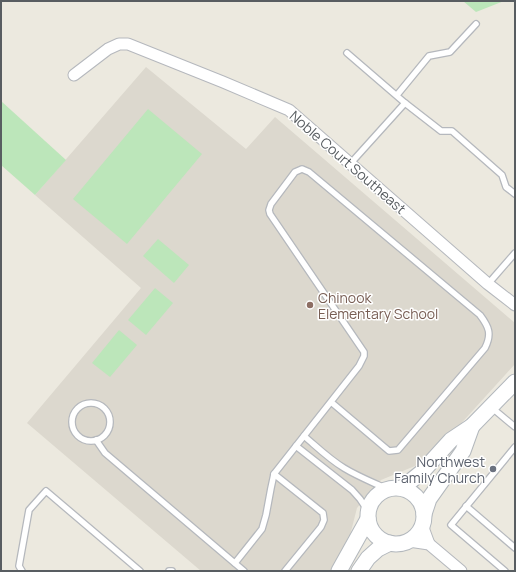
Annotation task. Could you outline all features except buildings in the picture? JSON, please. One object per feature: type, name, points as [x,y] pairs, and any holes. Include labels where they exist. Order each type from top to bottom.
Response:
[{"type":"main road","points":[[402,488],[422,472],[451,440],[472,426],[515,382]]},
{"type":"main road","points":[[368,515],[370,528],[375,535],[382,540],[400,544],[414,536],[419,531],[430,499],[463,451],[472,426]]},
{"type":"main road","points":[[339,571],[368,515],[370,504],[374,497],[380,492],[387,489],[402,488],[410,492],[417,497],[422,505],[423,520]]},
{"type":"main road","points":[[359,571],[368,558],[378,549],[390,543]]},
{"type":"street","name":"Noble Court Southeast","points":[[74,75],[108,49],[119,44],[128,44],[289,110],[488,284],[515,305]]},
{"type":"street","points":[[423,520],[429,544]]},
{"type":"street","points":[[409,540],[429,544],[461,571]]},
{"type":"lane","points":[[397,95],[429,56],[450,52],[476,24]]},
{"type":"lane","points":[[347,53],[405,103],[441,131],[452,131],[502,175],[506,187],[515,194]]},
{"type":"lane","points":[[350,164],[405,103]]},
{"type":"lane","points":[[235,563],[262,530],[274,474],[359,366],[364,356],[364,352],[270,214],[269,210],[271,204],[295,172],[302,169],[309,172],[474,310],[487,324],[490,334],[489,341],[485,348],[398,450],[389,451],[331,402]]},
{"type":"lane","points":[[488,284],[515,253]]},
{"type":"lane","points":[[93,403],[99,404],[104,408],[108,412],[110,418],[109,429],[106,434],[96,440],[90,441],[79,436],[75,432],[73,426],[74,415],[77,410],[82,406],[93,403]]},
{"type":"lane","points":[[491,407],[515,427]]},
{"type":"lane","points":[[304,436],[343,467],[360,477],[387,489]]},
{"type":"lane","points":[[96,440],[105,454],[244,571]]},
{"type":"lane","points":[[296,446],[352,490],[360,500],[368,515]]},
{"type":"lane","points":[[505,571],[451,525],[515,447]]},
{"type":"lane","points":[[274,474],[323,513],[324,520],[321,527],[285,571]]},
{"type":"lane","points":[[22,571],[19,566],[29,510],[46,491],[140,571]]},
{"type":"lane","points":[[466,506],[515,548]]},
{"type":"shaded area","name":"Chinook Elementary School","points":[[146,67],[246,149],[275,117],[515,323],[515,364],[427,461],[381,480],[357,508],[345,555],[334,571],[201,571],[27,423],[141,288],[35,195]]},
{"type":"green space","points":[[463,1],[504,1],[476,12]]},
{"type":"green space","points":[[1,101],[66,160],[35,195],[1,165]]},
{"type":"green space","points":[[148,109],[202,154],[127,244],[73,199]]},
{"type":"green space","points":[[158,239],[189,265],[174,283],[143,256]]},
{"type":"green space","points":[[155,288],[173,303],[146,335],[128,320]]},
{"type":"green space","points":[[119,330],[137,345],[110,377],[92,363]]},
{"type":"place","name":"Chinook Elementary School","points":[[310,305]]},
{"type":"place","name":"Northwest Family Church","points":[[493,469]]}]
